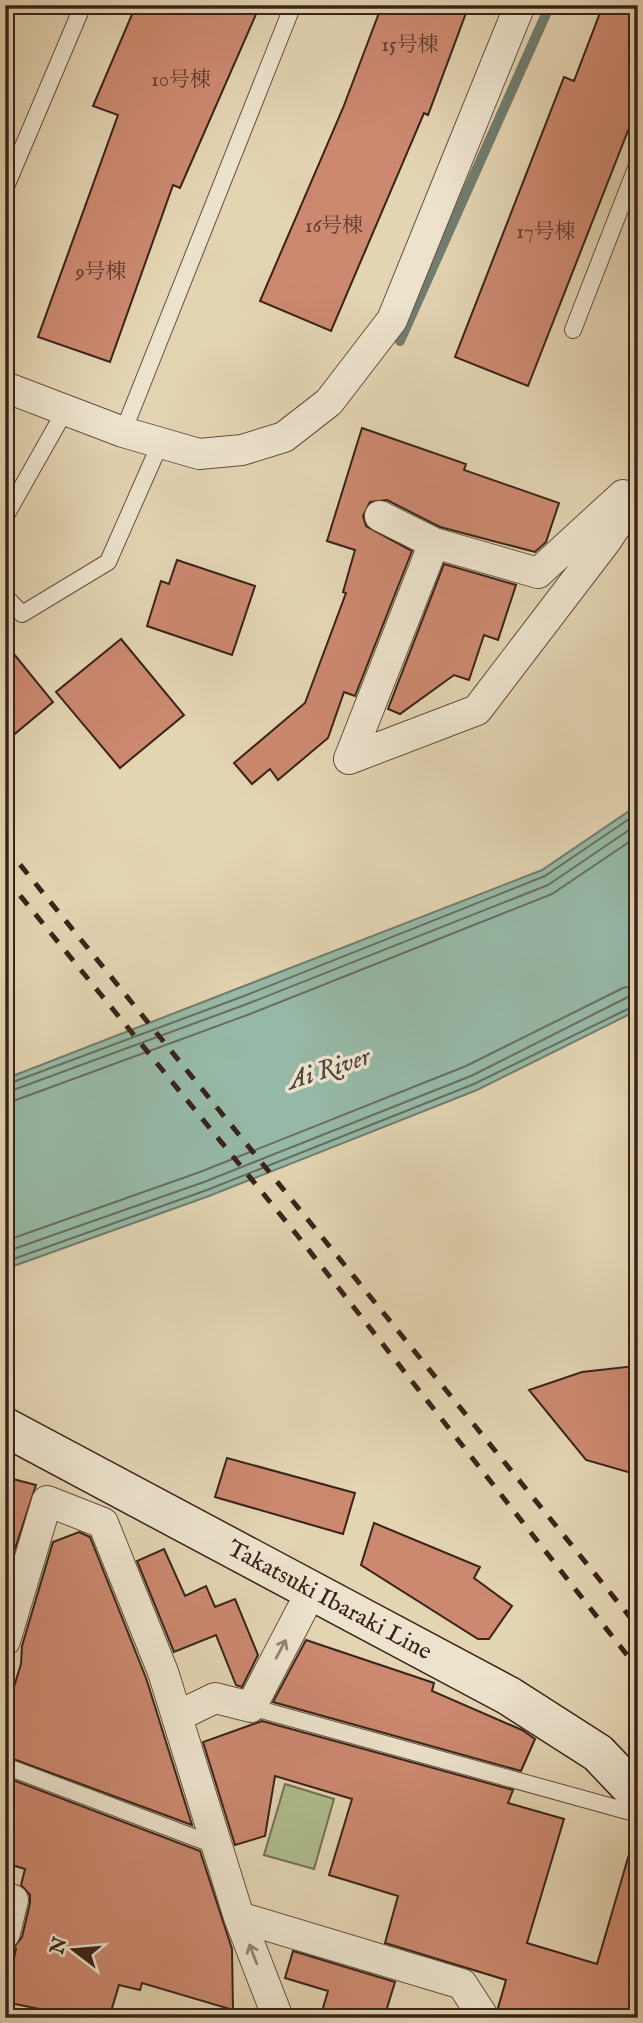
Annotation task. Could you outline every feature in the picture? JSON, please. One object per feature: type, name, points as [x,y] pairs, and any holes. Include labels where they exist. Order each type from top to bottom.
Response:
[{"type":"main road","name":"Takatsuki Ibaraki Line","points":[[5,1427],[509,1696],[598,1753],[638,1795]]},
{"type":"street","points":[[5,387],[123,432],[199,454],[242,450],[284,437],[335,393],[391,320],[520,5]]},
{"type":"street","points":[[380,516],[434,543],[538,573],[638,481]]},
{"type":"street","points":[[434,543],[349,759],[477,710],[606,541],[638,493]]},
{"type":"street","points":[[5,1641],[47,1501],[103,1523],[163,1672],[239,1917],[278,2018]]},
{"type":"street","points":[[178,1716],[215,1698],[251,1707],[311,1592]]},
{"type":"street","points":[[5,1897],[13,1900],[5,1933]]},
{"type":"street","points":[[239,1917],[462,1984],[484,2018]]},
{"type":"lane","points":[[5,190],[83,5]]},
{"type":"lane","points":[[123,432],[293,5]]},
{"type":"lane","points":[[573,330],[638,163]]},
{"type":"lane","points":[[5,517],[65,409]]},
{"type":"lane","points":[[5,596],[22,614],[108,562],[160,444]]},
{"type":"lane","points":[[251,1707],[638,1814]]},
{"type":"lane","points":[[5,1766],[217,1846]]},
{"type":"shaded area","points":[[285,1784],[334,1799],[314,1869],[264,1855]]},
{"type":"water","name":"Ai River","points":[[638,805],[638,1010],[477,1090],[209,1196],[5,1269],[5,1079],[542,870]]},
{"type":"building","points":[[136,5],[260,5],[180,188],[173,185],[110,362],[38,337],[118,115],[93,106]]},
{"type":"building","points":[[382,5],[469,5],[428,115],[424,113],[331,331],[260,301],[343,108]]},
{"type":"building","points":[[603,5],[638,5],[638,105],[528,386],[455,357],[564,77],[574,81]]},
{"type":"building","points":[[362,428],[466,464],[464,470],[559,503],[546,542],[535,552],[440,527],[387,500],[370,502],[363,516],[366,526],[412,551],[355,696],[344,692],[328,738],[278,780],[270,769],[252,784],[234,763],[305,703],[346,593],[343,592],[355,550],[327,541]]},
{"type":"building","points":[[177,560],[255,586],[232,655],[147,626],[161,581],[169,584]]},
{"type":"building","points":[[444,564],[516,585],[498,640],[484,635],[469,680],[454,675],[400,714],[388,709]]},
{"type":"building","points":[[121,639],[184,715],[120,768],[56,692]]},
{"type":"building","points":[[5,643],[53,702],[5,742]]},
{"type":"building","points":[[635,1366],[638,1395],[638,1475],[586,1460],[529,1390],[582,1372]]},
{"type":"building","points":[[227,1458],[355,1493],[343,1534],[215,1497]]},
{"type":"building","points":[[5,1477],[36,1485],[10,1564],[5,1563]]},
{"type":"building","points":[[374,1523],[480,1567],[474,1578],[512,1606],[489,1639],[478,1639],[361,1565]]},
{"type":"building","points":[[79,1532],[90,1537],[146,1678],[192,1825],[5,1756],[5,1716],[21,1664],[22,1646],[53,1542]]},
{"type":"building","points":[[164,1549],[185,1596],[206,1586],[215,1607],[235,1599],[258,1655],[242,1687],[236,1685],[216,1635],[174,1652],[137,1561]]},
{"type":"building","points":[[306,1640],[434,1683],[432,1691],[522,1730],[535,1739],[521,1771],[273,1702]]},
{"type":"building","points":[[262,1721],[513,1790],[508,1803],[564,1819],[527,1943],[597,1964],[630,1851],[638,1852],[638,2004],[634,2018],[501,2018],[498,2008],[506,1980],[385,1943],[398,1896],[329,1875],[352,1799],[275,1776],[265,1836],[235,1845],[203,1742]]},
{"type":"building","points":[[5,1777],[200,1851],[232,1949],[233,2010],[142,1983],[140,1990],[119,1985],[109,2018],[84,2018],[5,2002],[16,1949],[13,1948],[22,1937],[30,1895],[21,1885],[25,1869],[5,1863]]},
{"type":"building","points":[[293,1951],[395,1982],[384,2018],[320,2018],[328,1991],[285,1978]]},
{"type":"waterway","points":[[400,341],[550,5]]},
{"type":"railway","points":[[5,846],[638,1627]]},
{"type":"railway","points":[[5,877],[297,1235],[638,1669]]}]
